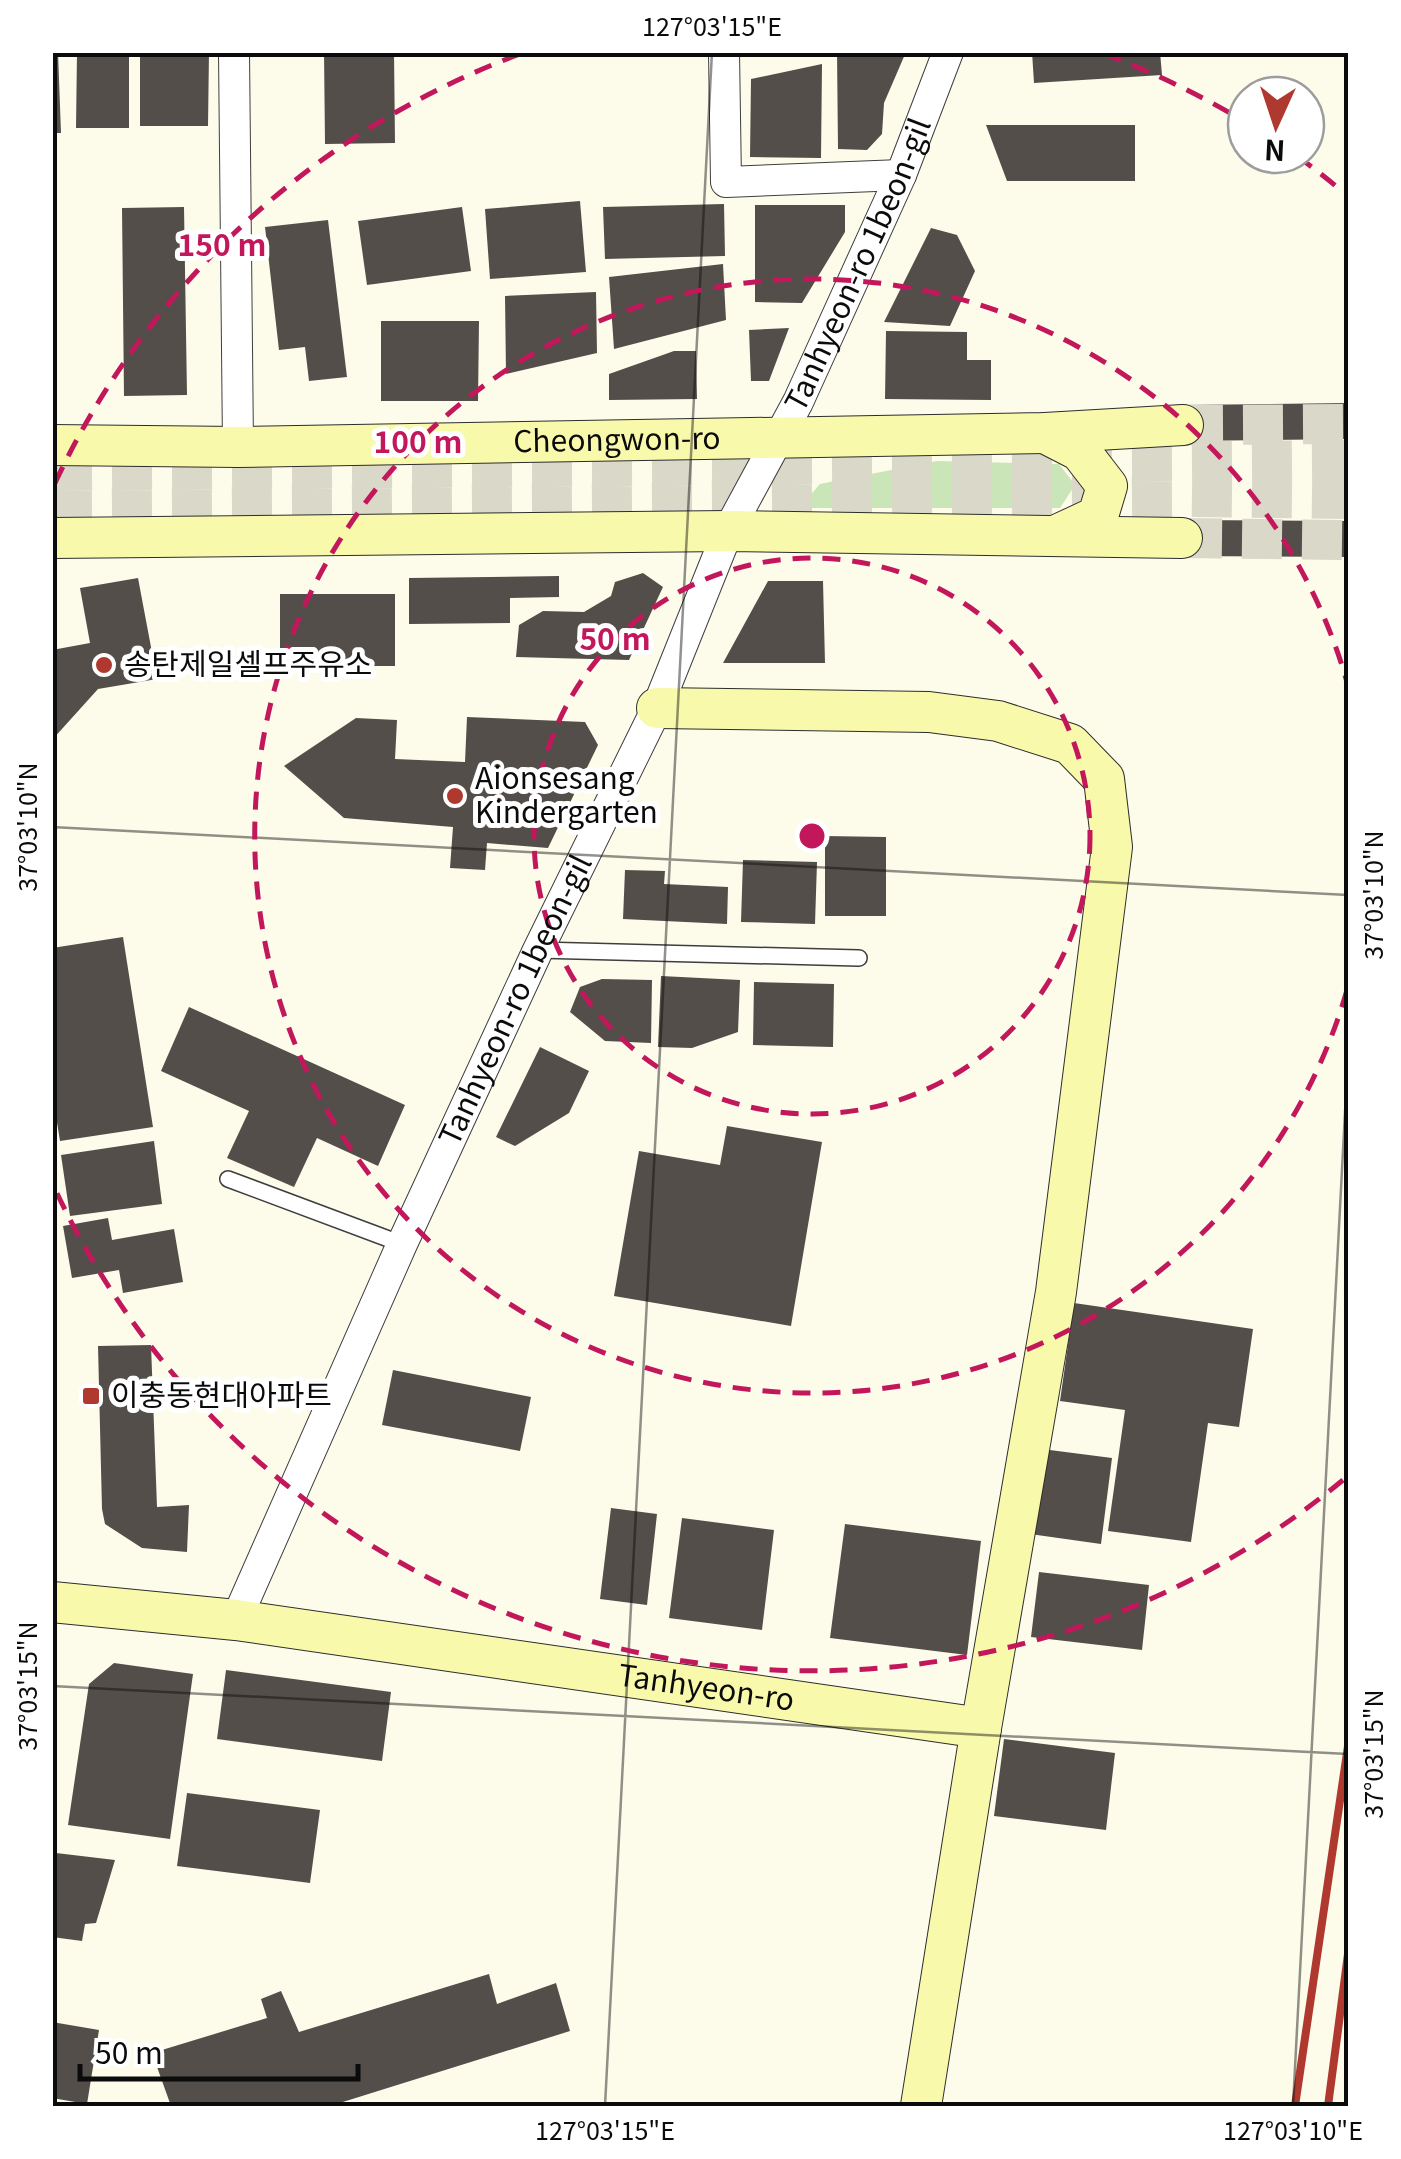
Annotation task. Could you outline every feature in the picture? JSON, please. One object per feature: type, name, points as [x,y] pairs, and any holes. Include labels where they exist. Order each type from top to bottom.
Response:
[{"type":"street","points":[[234,52],[238,447]]},
{"type":"street","points":[[724,52],[726,182],[901,176]]},
{"type":"street","name":"Tanhyeon-ro 1beon-gil","points":[[236,1620],[402,1244],[538,950],[656,708],[728,531],[779,437],[901,176],[948,52]]},
{"type":"street","name":"Cheongwon-ro","points":[[52,445],[238,447],[1045,433],[1182,425]]},
{"type":"street","points":[[1045,433],[1080,452],[1108,486],[1098,516],[1053,536]]},
{"type":"street","points":[[52,538],[728,531],[1182,538]]},
{"type":"street","points":[[656,708],[929,712],[998,720],[1070,744],[1104,779],[1112,846],[1061,1254],[921,2106]]},
{"type":"street","name":"Tanhyeon-ro","points":[[52,1602],[236,1620],[981,1728]]},
{"type":"lane","points":[[538,950],[859,958]]},
{"type":"lane","points":[[228,1179],[402,1244]]},
{"type":"green space","points":[[937,461],[1059,464],[1075,485],[1060,508],[799,508],[820,484]]},
{"type":"building","points":[[52,52],[58,52],[61,133],[52,133]]},
{"type":"building","points":[[77,52],[129,52],[129,128],[76,128]]},
{"type":"building","points":[[140,52],[209,52],[208,126],[140,126]]},
{"type":"building","points":[[324,52],[394,52],[395,143],[325,144]]},
{"type":"building","points":[[837,52],[906,52],[884,103],[882,134],[867,150],[838,149]]},
{"type":"building","points":[[1032,52],[1160,52],[1162,75],[1034,83]]},
{"type":"building","points":[[822,64],[821,158],[750,157],[751,79]]},
{"type":"building","points":[[986,125],[1135,125],[1135,181],[1007,181]]},
{"type":"building","points":[[580,201],[586,272],[490,279],[485,209]]},
{"type":"building","points":[[724,204],[725,256],[605,259],[603,207]]},
{"type":"building","points":[[755,205],[845,205],[845,232],[802,303],[755,302]]},
{"type":"building","points":[[184,207],[187,395],[124,396],[122,208]]},
{"type":"building","points":[[462,207],[471,271],[367,285],[358,221]]},
{"type":"building","points":[[328,220],[347,377],[309,381],[305,347],[279,350],[265,227]]},
{"type":"building","points":[[931,228],[957,235],[975,271],[950,326],[884,322]]},
{"type":"building","points":[[723,264],[726,320],[614,349],[609,277]]},
{"type":"building","points":[[596,292],[597,353],[506,374],[505,296]]},
{"type":"building","points":[[381,321],[479,321],[478,401],[381,401]]},
{"type":"building","points":[[789,328],[769,381],[751,381],[749,330]]},
{"type":"building","points":[[886,331],[967,332],[967,360],[991,360],[991,400],[885,399]]},
{"type":"building","points":[[674,351],[696,351],[697,399],[609,400],[609,374]]},
{"type":"building","points":[[1348,403],[1348,439],[1183,441],[1182,405]]},
{"type":"building","points":[[1182,520],[1348,521],[1348,557],[1182,556]]},
{"type":"building","points":[[643,573],[663,587],[629,660],[516,657],[519,625],[543,611],[584,612],[611,596],[615,582]]},
{"type":"building","points":[[559,576],[559,597],[510,598],[510,623],[409,624],[409,578]]},
{"type":"building","name":"송탄제일셀프주유소","points":[[138,578],[157,679],[98,689],[52,740],[52,650],[90,643],[80,588]]},
{"type":"building","points":[[768,581],[823,581],[825,663],[723,663]]},
{"type":"building","points":[[280,594],[395,594],[395,666],[280,666]]},
{"type":"building","points":[[467,717],[585,722],[598,745],[548,848],[487,843],[485,870],[450,868],[453,827],[344,818],[284,766],[356,718],[397,720],[395,759],[465,762]]},
{"type":"building","points":[[825,836],[886,837],[886,916],[825,916]]},
{"type":"building","points":[[743,860],[817,862],[815,924],[741,922]]},
{"type":"building","points":[[625,870],[665,871],[664,884],[728,887],[727,924],[623,919]]},
{"type":"building","points":[[123,937],[153,1127],[60,1141],[52,1091],[52,948]]},
{"type":"building","points":[[661,976],[740,980],[738,1032],[692,1048],[658,1047]]},
{"type":"building","points":[[602,979],[652,980],[651,1043],[605,1041],[570,1012],[580,987]]},
{"type":"building","points":[[754,982],[834,984],[833,1047],[753,1045]]},
{"type":"building","points":[[189,1007],[405,1105],[378,1166],[317,1138],[294,1187],[227,1158],[249,1111],[161,1071]]},
{"type":"building","points":[[540,1047],[589,1071],[569,1113],[515,1146],[496,1137]]},
{"type":"building","points":[[727,1126],[822,1142],[791,1326],[614,1296],[639,1151],[720,1165]]},
{"type":"building","points":[[154,1141],[162,1204],[70,1216],[61,1155]]},
{"type":"building","points":[[108,1218],[112,1240],[174,1229],[183,1282],[123,1293],[119,1270],[72,1278],[63,1226]]},
{"type":"building","points":[[1074,1303],[1253,1329],[1239,1427],[1208,1423],[1191,1542],[1108,1531],[1125,1410],[1060,1401]]},
{"type":"building","points":[[151,1345],[157,1507],[189,1505],[187,1552],[142,1548],[105,1524],[102,1509],[98,1346]]},
{"type":"building","points":[[393,1370],[531,1397],[520,1451],[382,1425]]},
{"type":"building","points":[[1042,1449],[1112,1458],[1101,1544],[1030,1534]]},
{"type":"building","points":[[611,1508],[657,1514],[647,1605],[600,1599]]},
{"type":"building","points":[[682,1518],[774,1530],[762,1630],[669,1618]]},
{"type":"building","points":[[845,1524],[981,1541],[967,1655],[830,1638]]},
{"type":"building","points":[[1039,1572],[1149,1585],[1142,1650],[1031,1637]]},
{"type":"building","points":[[114,1663],[193,1674],[170,1839],[68,1825],[89,1684]]},
{"type":"building","points":[[226,1670],[391,1692],[382,1761],[217,1739]]},
{"type":"building","points":[[1004,1739],[1115,1753],[1106,1830],[994,1816]]},
{"type":"building","points":[[187,1793],[320,1810],[310,1883],[177,1866]]},
{"type":"building","points":[[56,1853],[115,1860],[96,1923],[85,1924],[82,1941],[52,1937]]},
{"type":"building","points":[[489,1974],[497,2004],[556,1983],[570,2031],[330,2106],[171,2106],[152,2053],[267,2018],[261,1999],[281,1991],[299,2032]]},
{"type":"building","points":[[52,2022],[99,2030],[87,2104],[52,2098]]},
{"type":"tunnel","points":[[1183,425],[1348,424]]},
{"type":"tunnel","points":[[52,471],[1348,460]]},
{"type":"tunnel","points":[[52,508],[1189,497],[1348,499]]},
{"type":"tunnel","points":[[1182,538],[1348,540]]},
{"type":"railway","points":[[1295,2106],[1348,1746]]},
{"type":"railway","points":[[1328,2106],[1348,1954]]},
{"type":"place","name":"송탄제일셀프주유소","points":[[104,665]]},
{"type":"place","name":"Aionsesang Kindergarten","points":[[455,796]]},
{"type":"place","name":"이충동현대아파트","points":[[91,1396]]}]
